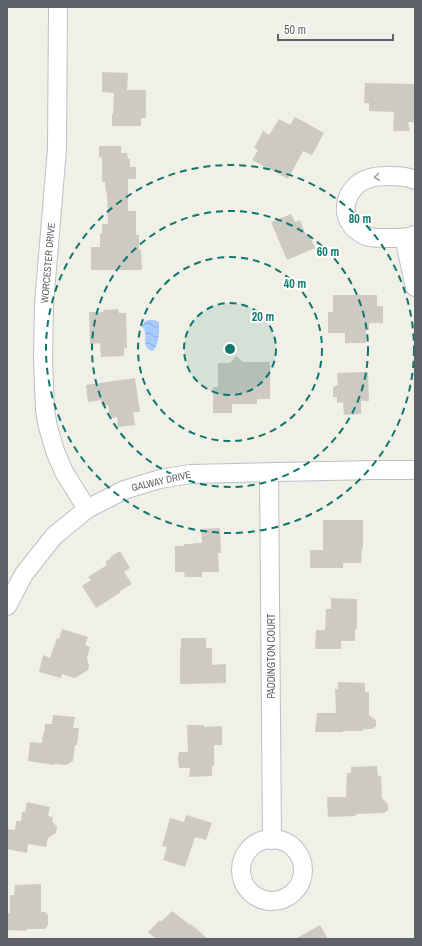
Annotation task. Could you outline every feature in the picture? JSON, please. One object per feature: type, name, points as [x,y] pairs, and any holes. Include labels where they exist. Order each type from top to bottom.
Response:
[{"type":"street","name":"WORCESTER DRIVE","points":[[58,7],[57,149],[44,304],[43,360],[45,410],[55,451],[64,472],[87,509]]},
{"type":"street","points":[[415,180],[407,177],[376,176],[358,183],[347,197],[346,202],[348,220],[354,229],[368,237],[409,236],[415,287]]},
{"type":"street","name":"GALWAY DRIVE","points":[[7,606],[24,574],[54,536],[87,509],[124,490],[160,479],[190,474],[415,470]]},
{"type":"street","name":"PADDINGTON COURT","points":[[269,472],[272,840]]},
{"type":"water","points":[[149,320],[159,322],[158,341],[153,351],[149,350],[145,343],[145,332],[142,326],[145,321]]},
{"type":"building","points":[[102,72],[128,73],[127,90],[146,90],[146,118],[141,118],[141,126],[112,126],[114,93],[102,92]]},
{"type":"building","points":[[365,83],[415,84],[414,122],[408,122],[410,131],[393,131],[394,112],[369,111],[369,103],[364,103]]},
{"type":"building","points":[[295,117],[324,133],[312,155],[303,151],[288,179],[252,160],[258,150],[254,148],[263,131],[269,135],[279,119],[290,125]]},
{"type":"building","points":[[99,146],[121,146],[121,153],[127,153],[128,159],[130,159],[130,167],[136,167],[136,179],[128,179],[128,211],[136,211],[136,235],[139,235],[139,250],[141,250],[142,270],[91,270],[91,247],[100,247],[100,233],[102,234],[102,224],[108,224],[107,193],[105,182],[102,182],[102,158],[99,157]]},
{"type":"building","points":[[291,214],[295,222],[300,220],[306,235],[309,234],[315,248],[287,260],[271,222]]},
{"type":"building","points":[[333,295],[377,295],[377,306],[383,306],[383,323],[369,323],[369,330],[366,330],[366,343],[345,343],[345,333],[328,333],[328,312],[333,312]]},
{"type":"building","points":[[118,309],[119,313],[126,313],[127,348],[124,348],[124,356],[101,357],[100,343],[90,344],[89,312],[103,312],[104,310]]},
{"type":"building","points":[[236,356],[243,362],[270,362],[270,399],[257,399],[257,404],[232,404],[232,413],[213,413],[213,387],[218,387],[218,363],[230,363]]},
{"type":"building","points":[[368,372],[369,401],[361,401],[361,414],[344,415],[343,402],[337,403],[337,397],[333,397],[333,387],[338,385],[337,373]]},
{"type":"building","points":[[135,378],[140,412],[133,412],[135,425],[118,427],[117,417],[110,418],[108,405],[102,406],[101,400],[88,402],[86,385]]},
{"type":"building","points":[[323,520],[363,520],[363,548],[361,563],[343,563],[343,568],[310,568],[310,550],[323,550]]},
{"type":"building","points":[[220,528],[221,553],[218,553],[219,572],[202,572],[202,577],[185,577],[184,572],[175,572],[175,546],[202,543],[201,529]]},
{"type":"building","points":[[120,551],[130,568],[124,572],[132,584],[96,608],[82,586],[91,580],[88,577],[107,565],[105,562]]},
{"type":"building","points":[[331,598],[357,599],[357,629],[355,629],[355,641],[341,641],[341,649],[315,649],[316,630],[325,630],[326,609],[331,609]]},
{"type":"building","points":[[62,629],[88,637],[85,645],[90,647],[87,658],[89,666],[88,670],[75,678],[62,674],[61,678],[39,672],[43,655],[50,658]]},
{"type":"building","points":[[181,638],[206,638],[206,648],[212,648],[212,665],[226,664],[226,683],[180,684]]},
{"type":"building","points":[[338,682],[365,683],[365,692],[369,692],[369,715],[376,720],[376,726],[372,729],[363,729],[363,731],[315,732],[317,713],[336,713],[335,689],[338,689]]},
{"type":"building","points":[[53,715],[75,717],[73,728],[79,728],[73,761],[66,765],[54,765],[28,761],[30,742],[42,743],[45,724],[52,724]]},
{"type":"building","points":[[187,725],[204,725],[204,727],[222,726],[222,745],[214,745],[214,766],[212,766],[212,776],[189,777],[190,768],[179,768],[179,752],[188,752]]},
{"type":"building","points":[[377,766],[378,776],[381,776],[382,798],[388,804],[388,810],[384,813],[328,817],[327,797],[346,797],[347,773],[351,773],[351,767]]},
{"type":"building","points":[[27,802],[50,807],[48,816],[53,817],[52,821],[57,827],[56,833],[48,838],[46,847],[28,844],[27,853],[7,849],[7,829],[15,830],[16,821],[21,821],[22,812],[25,812]]},
{"type":"building","points":[[186,815],[212,823],[206,840],[195,837],[185,867],[163,860],[167,847],[162,846],[170,818],[184,822]]},
{"type":"building","points":[[41,884],[41,912],[45,912],[48,915],[48,925],[45,929],[27,929],[26,931],[7,930],[7,913],[10,913],[10,895],[14,895],[15,885]]},
{"type":"building","points":[[172,911],[190,925],[191,924],[208,939],[156,939],[148,932]]},
{"type":"building","points":[[320,925],[328,939],[295,939]]}]
